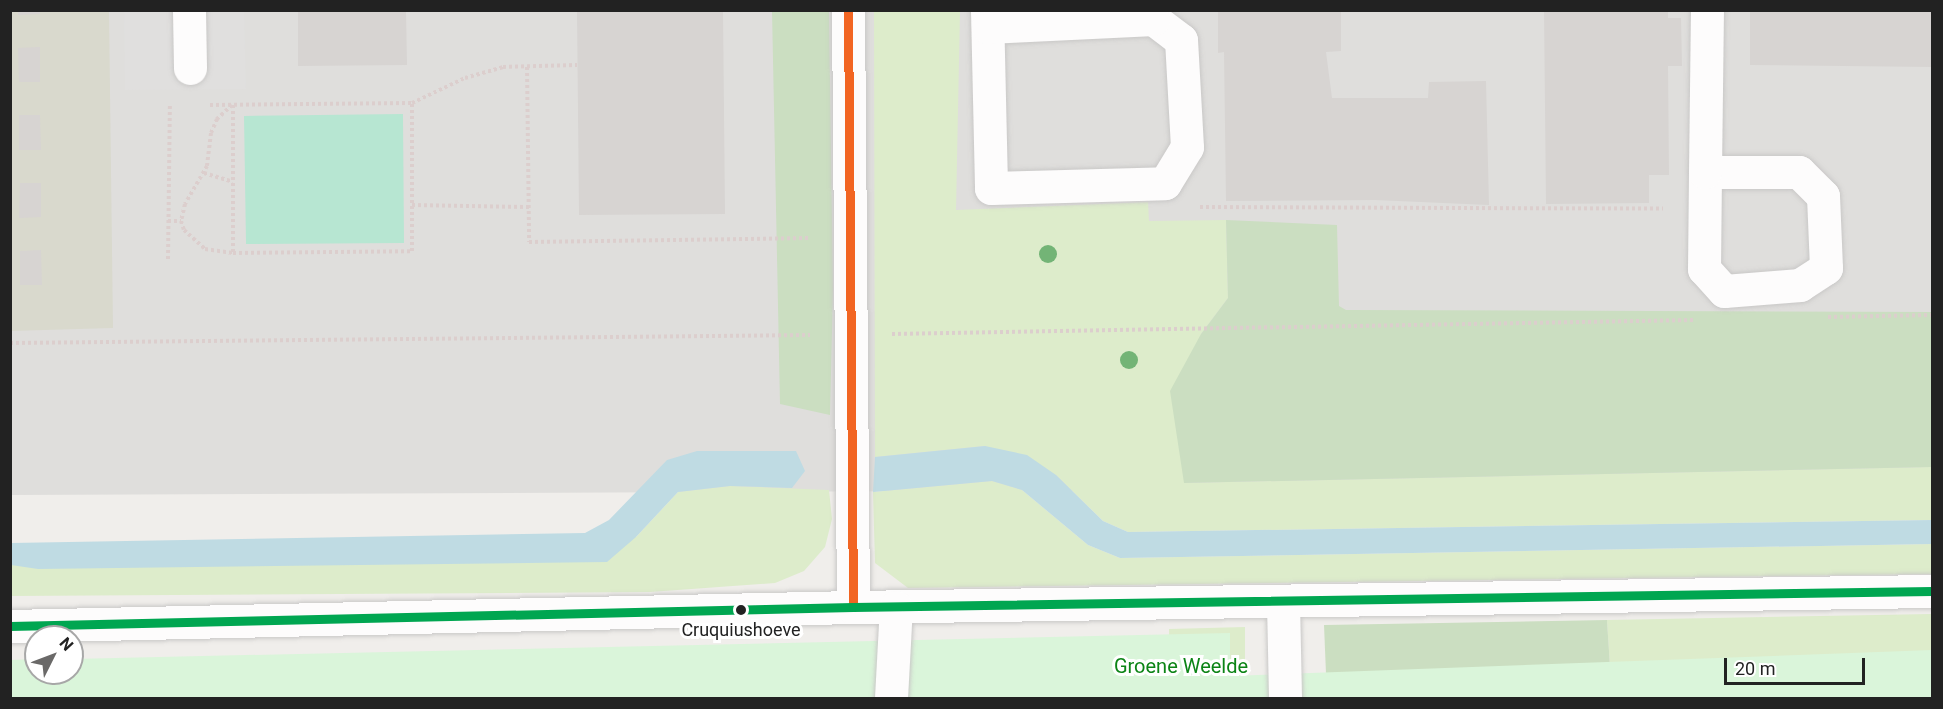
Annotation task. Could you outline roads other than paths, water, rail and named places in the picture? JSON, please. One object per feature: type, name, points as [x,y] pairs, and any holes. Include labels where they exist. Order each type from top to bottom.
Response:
[{"type":"street","points":[[189,10],[189,68]]},
{"type":"street","points":[[848,10],[848,334],[853,607]]},
{"type":"street","points":[[1705,172],[1799,172],[1823,196],[1826,268],[1800,285],[1724,291],[1704,269],[1704,209],[1707,10]]},
{"type":"street","points":[[988,19],[1153,19],[1181,40],[1187,147],[1165,183],[991,188],[988,19]]},
{"type":"street","points":[[10,626],[853,607],[1932,591]]},
{"type":"street","points":[[1283,602],[1285,699]]},
{"type":"street","points":[[891,699],[896,607]]},
{"type":"water","points":[[985,446],[1027,455],[1056,475],[1103,521],[1128,532],[1932,520],[1932,544],[1120,558],[1088,545],[1022,490],[992,481],[873,492],[875,457]]},
{"type":"water","points":[[697,451],[796,451],[805,471],[792,488],[730,486],[678,492],[636,537],[607,562],[38,569],[11,565],[11,543],[585,533],[609,520],[667,460]]},
{"type":"place","name":"Cruquiushoeve","points":[[741,610]]},
{"type":"park label","name":"Groene Weelde","points":[[1181,666]]}]
